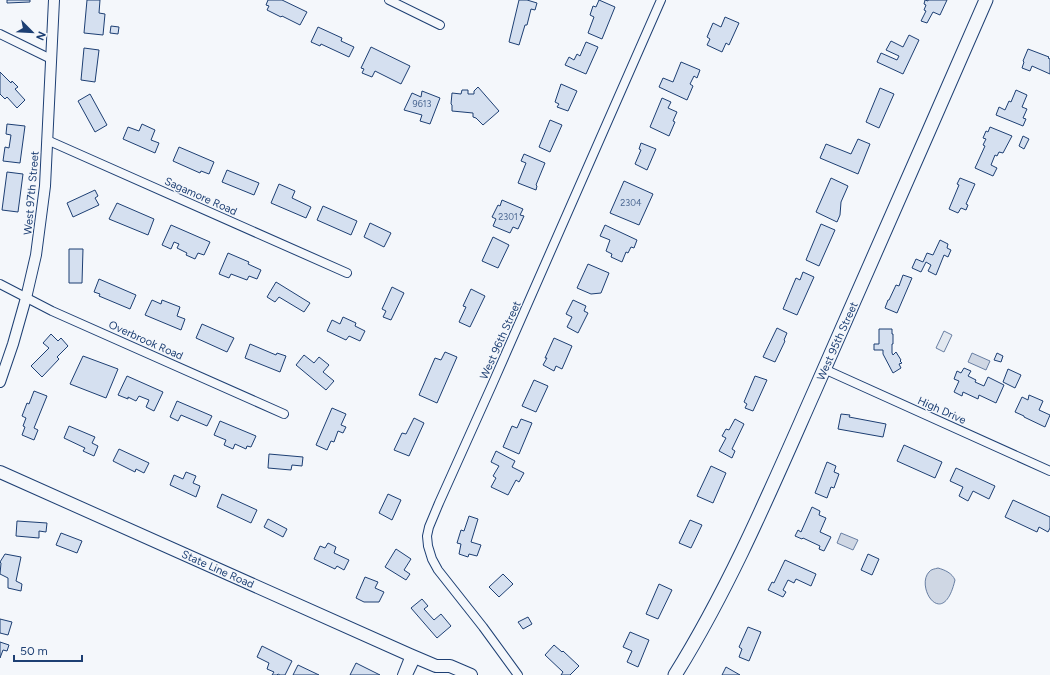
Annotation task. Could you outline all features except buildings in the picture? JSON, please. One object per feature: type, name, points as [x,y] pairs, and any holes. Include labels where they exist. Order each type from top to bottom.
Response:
[{"type":"main road","name":"West 95th Street","points":[[674,675],[725,587],[744,547],[986,0]]},
{"type":"main road","name":"State Line Road","points":[[0,472],[413,656],[440,670],[450,666],[471,675]]},
{"type":"street","name":"West 97th Street","points":[[0,382],[26,298],[36,255],[41,224],[45,186],[54,0]]},
{"type":"street","points":[[389,0],[440,25]]},
{"type":"street","name":"West 96th Street","points":[[518,675],[483,627],[438,570],[432,559],[427,536],[439,503],[661,0]]},
{"type":"street","points":[[0,34],[51,59]]},
{"type":"street","name":"Sagamore Road","points":[[47,140],[347,273]]},
{"type":"street","name":"Overbrook Road","points":[[0,284],[52,311],[284,414]]},
{"type":"street","name":"High Drive","points":[[824,369],[1050,471]]},
{"type":"street","points":[[402,675],[413,656]]},
{"type":"street","points":[[408,675],[413,656]]},
{"type":"shaded area","points":[[944,331],[952,335],[944,352],[936,348]]},
{"type":"shaded area","points":[[972,353],[990,361],[986,370],[968,362]]},
{"type":"shaded area","points":[[841,533],[858,540],[853,550],[837,543]]},
{"type":"shaded area","points":[[938,568],[948,572],[955,580],[950,595],[944,602],[938,604],[932,601],[925,587],[929,572]]}]
